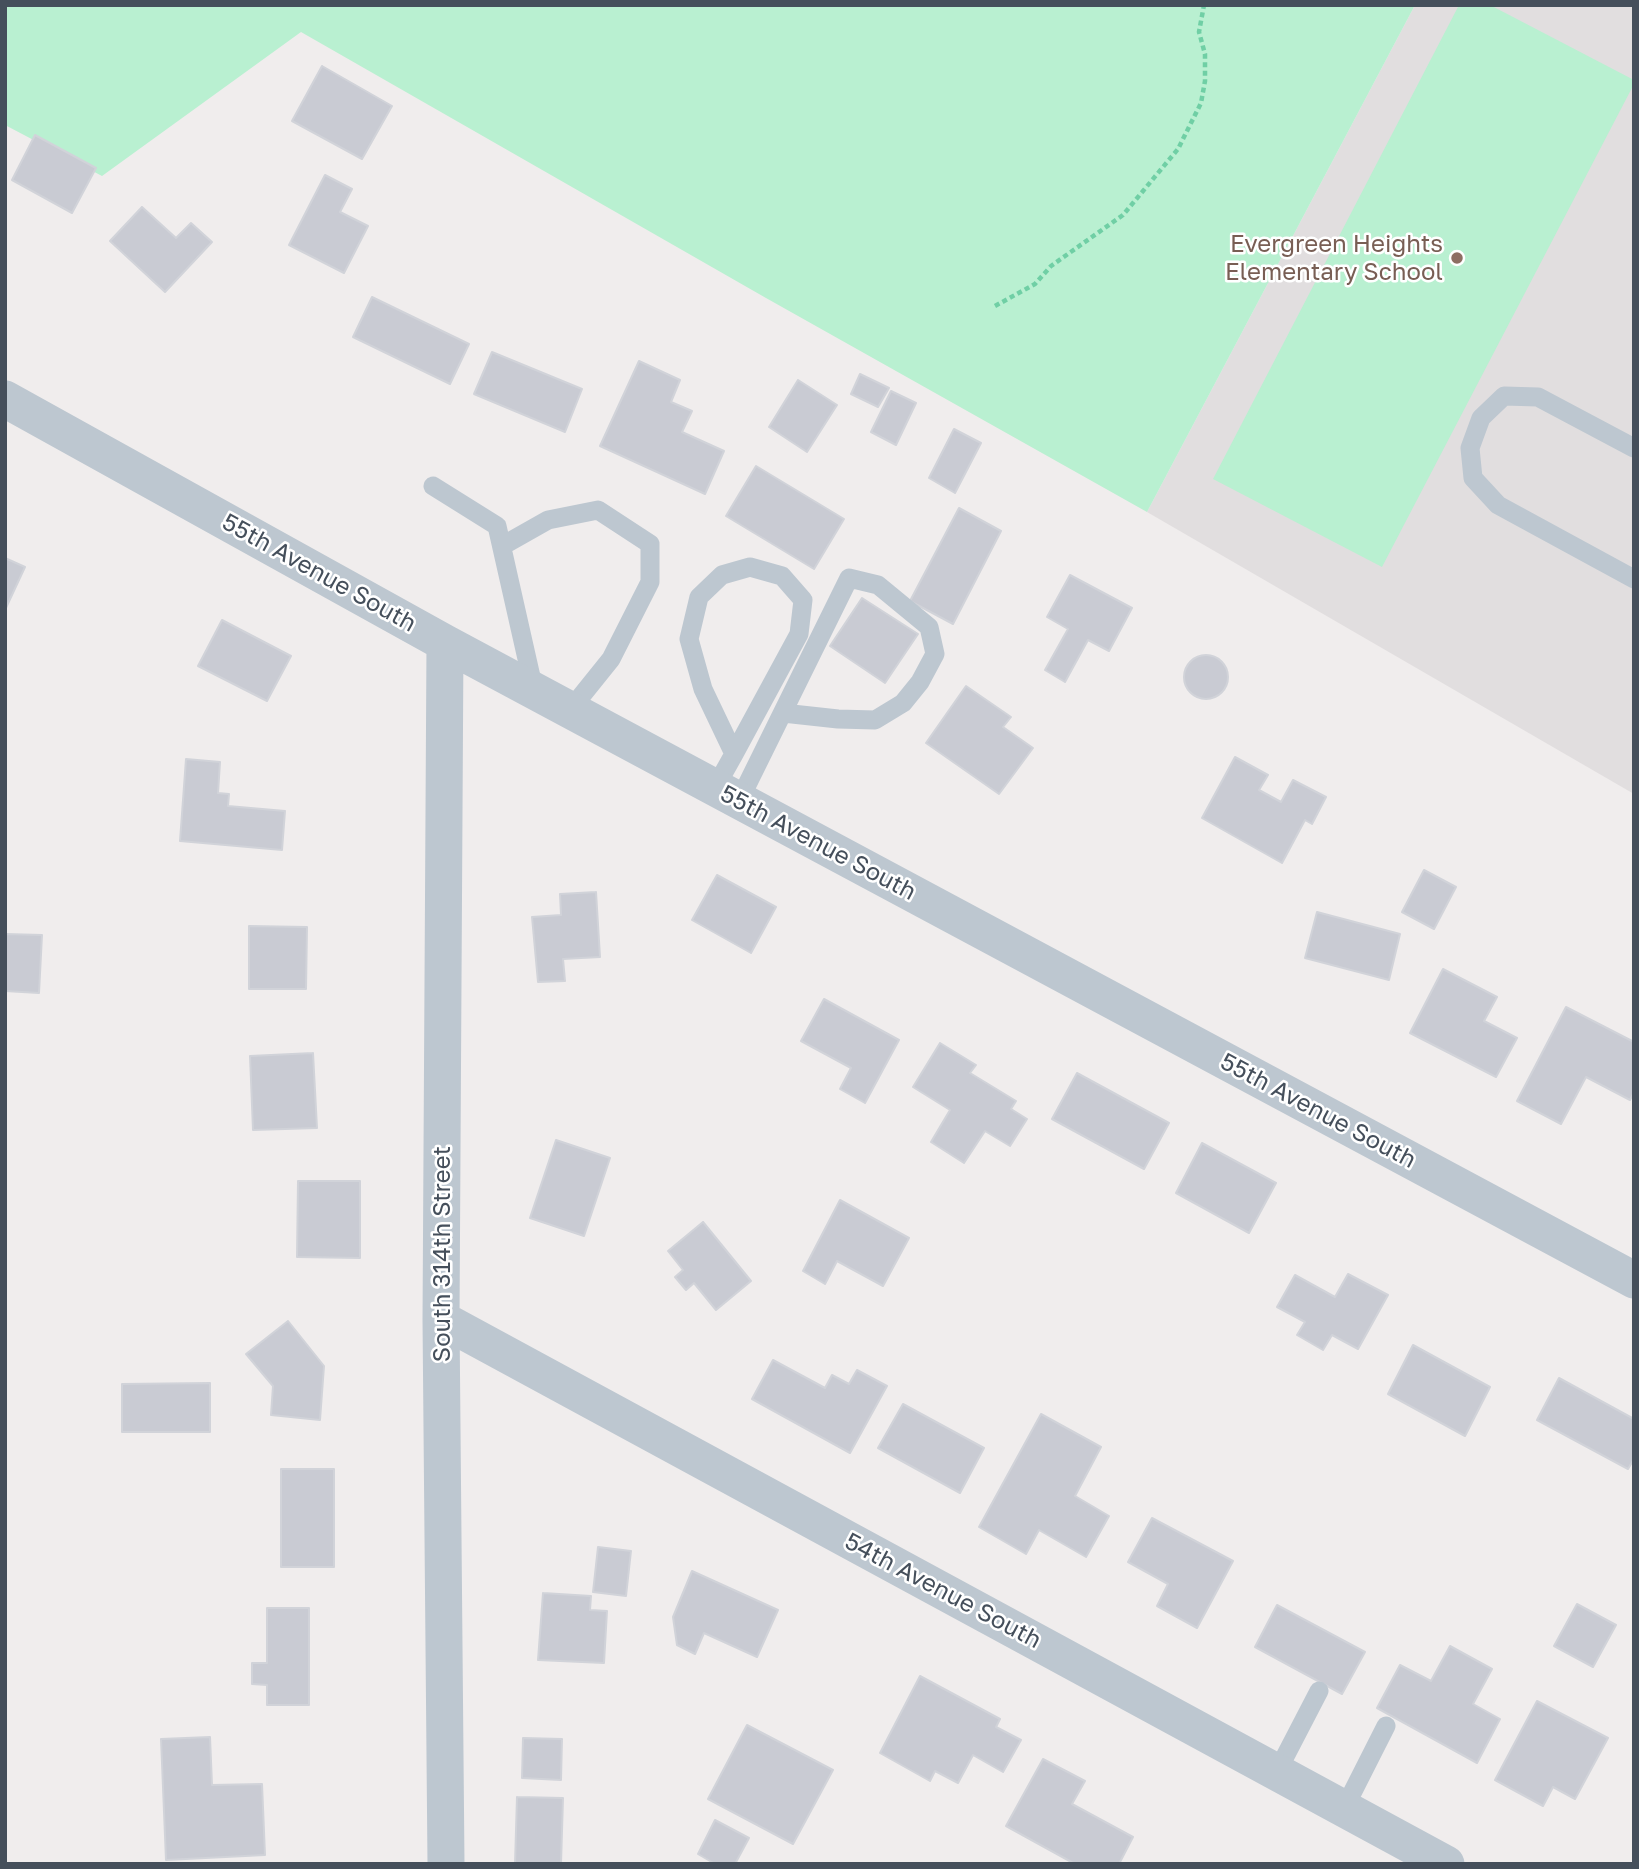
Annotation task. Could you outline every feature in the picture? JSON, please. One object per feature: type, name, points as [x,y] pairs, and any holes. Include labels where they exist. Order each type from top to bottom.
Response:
[{"type":"street","name":"55th Avenue South","points":[[5,399],[445,643],[1634,1280]]},
{"type":"street","name":"South 314th Street","points":[[445,643],[441,1319],[446,1864]]},
{"type":"street","name":"54th Avenue South","points":[[441,1319],[1446,1864]]},
{"type":"lane","points":[[1634,448],[1538,397],[1504,396],[1481,418],[1470,448],[1473,478],[1498,505],[1634,579]]},
{"type":"lane","points":[[433,486],[498,526],[534,691]]},
{"type":"lane","points":[[502,546],[548,520],[598,510],[650,544],[650,582],[611,659],[570,710]]},
{"type":"lane","points":[[727,794],[734,754],[799,634],[803,600],[782,576],[750,567],[722,575],[699,597],[689,639],[703,689],[734,754]]},
{"type":"lane","points":[[727,794],[783,713],[849,578],[878,585],[929,627],[935,654],[920,682],[903,703],[875,720],[783,713]]},
{"type":"lane","points":[[1277,1772],[1319,1691]]},
{"type":"lane","points":[[1344,1809],[1386,1726]]},
{"type":"path","points":[[995,306],[1035,284],[1051,266],[1123,215],[1178,149],[1201,103],[1203,92],[1205,54],[1199,32],[1204,5]]},
{"type":"shaded area","name":"Evergreen Heights Elementary School","points":[[1415,5],[1634,5],[1634,794],[1147,512]]},
{"type":"green space","points":[[5,5],[1415,5],[1147,512],[301,32],[102,176],[5,125]]},
{"type":"green space","points":[[1459,5],[1490,5],[1634,80],[1634,84],[1382,567],[1213,479]]},
{"type":"building","points":[[322,66],[392,106],[362,159],[292,121]]},
{"type":"building","points":[[35,135],[96,168],[72,213],[12,180]]},
{"type":"building","points":[[325,175],[352,189],[340,212],[368,226],[344,273],[289,245]]},
{"type":"building","points":[[142,207],[176,238],[191,223],[212,242],[165,292],[110,241]]},
{"type":"building","points":[[372,297],[469,344],[450,384],[353,337]]},
{"type":"building","points":[[492,352],[582,389],[565,432],[474,394]]},
{"type":"building","points":[[639,361],[680,380],[671,402],[692,411],[682,432],[724,451],[705,494],[600,446]]},
{"type":"building","points":[[860,374],[889,388],[878,407],[851,394]]},
{"type":"building","points":[[798,380],[837,405],[807,452],[769,427]]},
{"type":"building","points":[[891,391],[916,403],[896,445],[871,432]]},
{"type":"building","points":[[954,429],[981,443],[955,493],[929,478]]},
{"type":"building","points":[[756,466],[844,519],[814,569],[726,516]]},
{"type":"building","points":[[959,508],[1001,531],[953,624],[910,601]]},
{"type":"building","points":[[5,558],[25,567],[5,610]]},
{"type":"building","points":[[1070,575],[1132,608],[1109,651],[1088,640],[1065,682],[1045,670],[1068,629],[1047,617]]},
{"type":"building","points":[[862,598],[918,634],[885,683],[830,646]]},
{"type":"building","points":[[222,620],[291,656],[267,701],[198,666]]},
{"type":"building","points":[[1206,655],[1215,656],[1222,661],[1227,668],[1227,686],[1222,693],[1215,698],[1206,699],[1197,698],[1190,693],[1185,686],[1184,677],[1185,668],[1190,661],[1197,656]]},
{"type":"building","points":[[966,686],[1011,717],[1003,727],[1033,748],[999,794],[926,743]]},
{"type":"building","points":[[1235,757],[1268,775],[1259,790],[1281,802],[1293,780],[1326,797],[1312,824],[1305,820],[1282,863],[1202,818]]},
{"type":"building","points":[[186,759],[220,762],[218,793],[229,794],[228,806],[285,811],[282,850],[180,841]]},
{"type":"building","points":[[1424,870],[1456,887],[1434,929],[1402,912]]},
{"type":"building","points":[[717,875],[776,907],[751,953],[692,920]]},
{"type":"building","points":[[596,892],[600,957],[563,959],[565,981],[538,982],[532,917],[561,915],[560,894]]},
{"type":"building","points":[[1317,912],[1400,934],[1389,980],[1305,958]]},
{"type":"building","points":[[249,926],[307,927],[306,989],[249,989]]},
{"type":"building","points":[[5,934],[42,935],[39,993],[5,991]]},
{"type":"building","points":[[1443,969],[1497,997],[1484,1021],[1517,1038],[1496,1077],[1410,1033]]},
{"type":"building","points":[[824,999],[899,1040],[865,1103],[840,1089],[851,1068],[801,1041]]},
{"type":"building","points":[[1566,1007],[1634,1042],[1634,1092],[1630,1100],[1586,1077],[1561,1124],[1517,1101]]},
{"type":"building","points":[[940,1043],[976,1065],[970,1073],[1016,1101],[1011,1109],[1027,1119],[1010,1146],[985,1131],[964,1163],[931,1142],[950,1110],[913,1087]]},
{"type":"building","points":[[313,1053],[317,1128],[253,1130],[250,1056]]},
{"type":"building","points":[[1077,1073],[1169,1123],[1144,1169],[1052,1119]]},
{"type":"building","points":[[556,1140],[610,1158],[584,1236],[530,1218]]},
{"type":"building","points":[[1202,1143],[1276,1183],[1249,1233],[1176,1193]]},
{"type":"building","points":[[298,1181],[360,1181],[360,1258],[297,1257]]},
{"type":"building","points":[[840,1200],[909,1238],[883,1286],[837,1261],[825,1284],[803,1271]]},
{"type":"building","points":[[703,1222],[751,1281],[716,1310],[694,1283],[686,1290],[675,1277],[683,1270],[668,1251]]},
{"type":"building","points":[[1348,1274],[1388,1295],[1358,1349],[1332,1335],[1323,1350],[1297,1335],[1305,1322],[1277,1307],[1295,1275],[1335,1297]]},
{"type":"building","points":[[288,1321],[324,1366],[320,1420],[271,1415],[273,1386],[246,1354]]},
{"type":"building","points":[[1413,1345],[1490,1387],[1465,1436],[1388,1394]]},
{"type":"building","points":[[773,1360],[825,1388],[832,1375],[849,1384],[857,1370],[887,1386],[850,1453],[752,1399]]},
{"type":"building","points":[[1559,1378],[1634,1419],[1634,1459],[1628,1469],[1537,1420]]},
{"type":"building","points":[[210,1383],[210,1432],[122,1432],[122,1384]]},
{"type":"building","points":[[903,1404],[984,1448],[960,1493],[878,1448]]},
{"type":"building","points":[[1041,1414],[1101,1447],[1075,1496],[1109,1516],[1086,1557],[1039,1530],[1026,1554],[979,1527]]},
{"type":"building","points":[[281,1469],[334,1469],[334,1567],[281,1567]]},
{"type":"building","points":[[1152,1518],[1233,1561],[1197,1628],[1157,1606],[1168,1584],[1128,1562]]},
{"type":"building","points":[[598,1547],[631,1551],[626,1596],[593,1592]]},
{"type":"building","points":[[692,1571],[778,1610],[757,1657],[704,1633],[695,1654],[677,1645],[673,1617]]},
{"type":"building","points":[[543,1593],[591,1596],[590,1610],[607,1611],[604,1663],[538,1660]]},
{"type":"building","points":[[1577,1604],[1616,1625],[1593,1667],[1554,1646]]},
{"type":"building","points":[[1277,1605],[1365,1652],[1342,1694],[1255,1647]]},
{"type":"building","points":[[267,1608],[309,1608],[309,1705],[267,1705],[267,1685],[252,1684],[252,1663],[267,1663]]},
{"type":"building","points":[[1450,1646],[1492,1669],[1473,1704],[1500,1719],[1477,1763],[1377,1708],[1400,1665],[1431,1681]]},
{"type":"building","points":[[920,1676],[1000,1719],[996,1727],[1021,1740],[1003,1772],[973,1755],[958,1783],[935,1771],[930,1781],[880,1753]]},
{"type":"building","points":[[1537,1701],[1608,1738],[1575,1799],[1553,1787],[1543,1806],[1495,1780]]},
{"type":"building","points":[[747,1725],[833,1770],[793,1844],[708,1799]]},
{"type":"building","points":[[210,1737],[212,1785],[262,1784],[265,1855],[166,1860],[161,1739]]},
{"type":"building","points":[[523,1738],[562,1739],[561,1780],[522,1778]]},
{"type":"building","points":[[1043,1759],[1085,1781],[1072,1804],[1133,1837],[1119,1864],[1075,1864],[1006,1826]]},
{"type":"building","points":[[517,1797],[563,1798],[561,1864],[515,1864]]},
{"type":"building","points":[[715,1820],[749,1838],[735,1864],[715,1864],[698,1854]]},
{"type":"place","name":"Evergreen Heights Elementary School","points":[[1457,258]]}]
